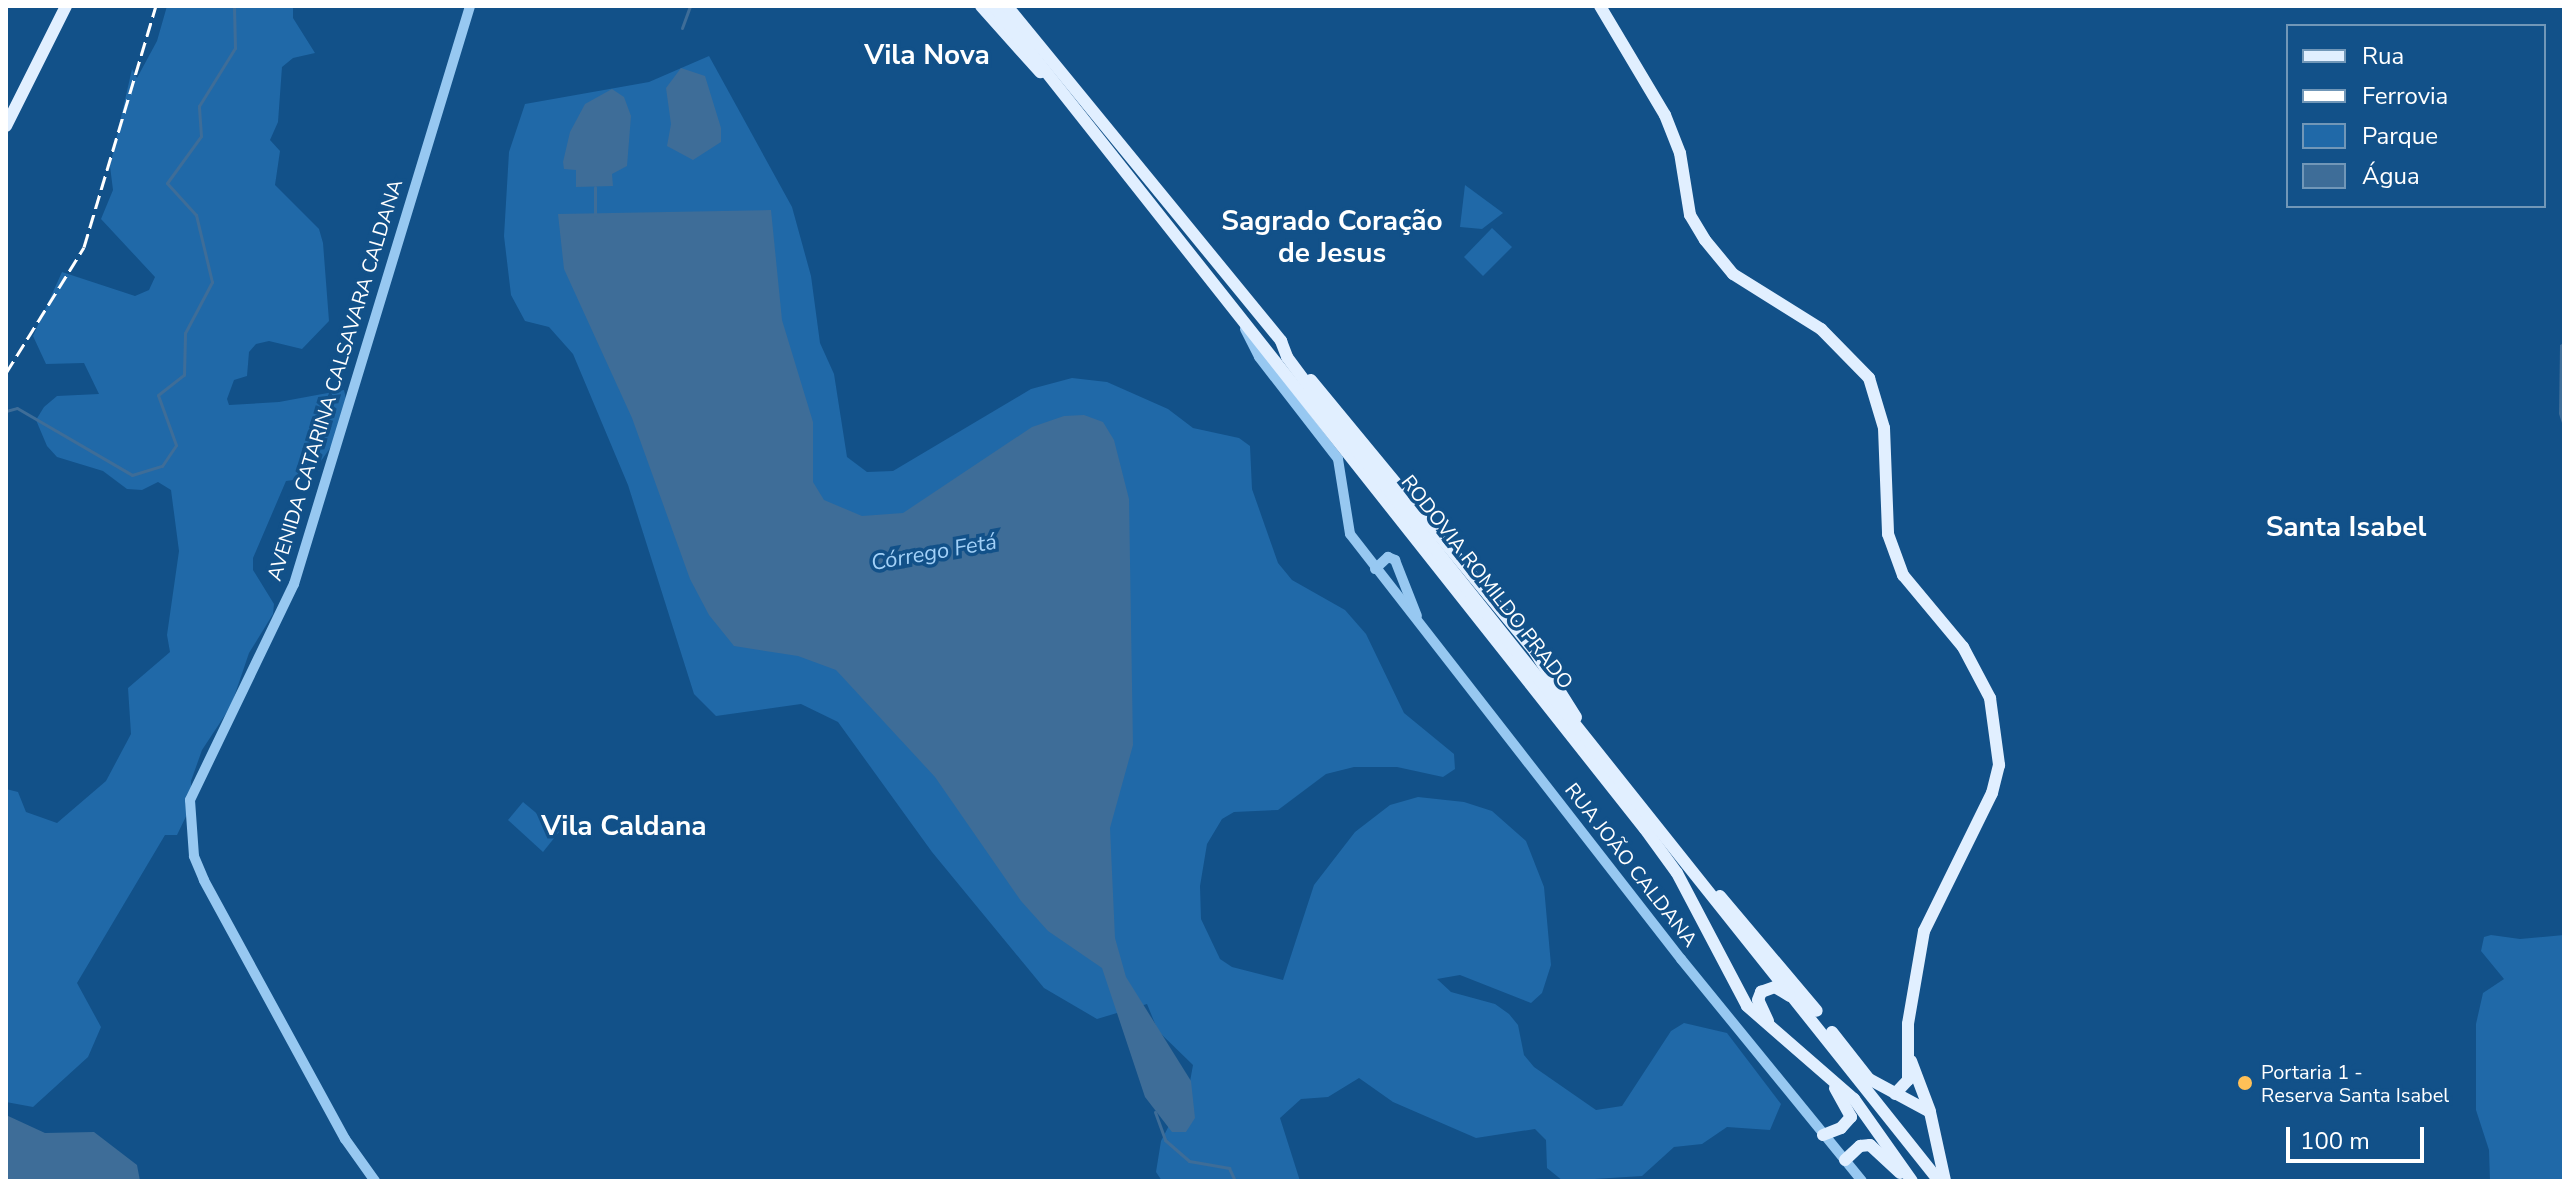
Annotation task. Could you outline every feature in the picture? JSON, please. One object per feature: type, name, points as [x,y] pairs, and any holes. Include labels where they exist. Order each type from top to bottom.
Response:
[{"type":"main road","points":[[6,126],[66,6]]},
{"type":"main road","points":[[981,6],[1025,61],[1054,82]]},
{"type":"main road","name":"RODOVIA ROMILDO PRADO","points":[[994,6],[1665,856],[1747,1006],[1826,1073],[1863,1111],[1912,1181]]},
{"type":"main road","name":"RODOVIA ROMILDO PRADO","points":[[1007,6],[1281,341],[1287,357],[1347,438],[1694,878],[1828,1032],[1850,1071],[1942,1181]]},
{"type":"main road","points":[[1600,6],[1665,115],[1680,153],[1690,215],[1705,240],[1733,274],[1821,329],[1869,378],[1884,428],[1888,534],[1900,567],[1963,647],[1990,698],[1999,765],[1992,793],[1924,931],[1912,986],[1907,1084],[1895,1094]]},
{"type":"main road","points":[[6,105],[20,96]]},
{"type":"main road","points":[[1823,1135],[1841,1128],[1851,1117],[1826,1073],[1771,1025],[1759,996],[1768,987],[1787,992],[1828,1032],[1869,1079],[1930,1112]]},
{"type":"main road","points":[[1908,1055],[1930,1112],[1942,1181]]},
{"type":"main road","points":[[1845,1160],[1860,1146],[1870,1145],[1905,1181]]},
{"type":"street","name":"AVENIDA CATARINA CALSAVARA CALDANA","points":[[375,1181],[345,1139],[204,880],[194,856],[190,800],[294,584],[470,6]]},
{"type":"street","name":"RUA JOÃO CALDANA","points":[[1235,310],[1259,357],[1338,459],[1350,534],[1375,569],[1862,1181]]},
{"type":"street","points":[[1375,569],[1388,557],[1395,560],[1421,627]]},
{"type":"green space","points":[[167,6],[293,6],[293,18],[315,53],[293,58],[282,67],[278,122],[270,140],[280,151],[275,185],[319,229],[323,243],[329,321],[302,349],[269,341],[256,344],[249,352],[247,376],[234,380],[227,399],[229,405],[279,402],[344,390],[349,412],[342,431],[309,478],[286,481],[253,558],[253,570],[274,604],[273,614],[249,653],[231,706],[202,750],[191,781],[191,806],[177,835],[165,835],[77,983],[101,1027],[88,1057],[33,1107],[6,1102],[6,789],[18,792],[26,812],[57,823],[106,781],[131,734],[128,688],[170,652],[167,635],[179,551],[171,490],[158,482],[142,490],[127,489],[103,471],[57,457],[47,446],[36,420],[44,407],[57,396],[99,394],[84,363],[46,364],[33,336],[62,272],[135,296],[149,290],[155,277],[101,219],[113,190],[110,166],[132,69],[137,78],[157,41]]},
{"type":"green space","points":[[709,56],[792,207],[811,276],[820,343],[834,374],[847,457],[867,472],[893,471],[1031,389],[1072,378],[1107,382],[1168,409],[1193,428],[1239,438],[1250,446],[1252,489],[1278,563],[1292,580],[1345,610],[1366,634],[1404,713],[1454,754],[1455,769],[1443,777],[1397,767],[1354,767],[1326,774],[1278,810],[1234,812],[1222,819],[1207,844],[1200,886],[1201,919],[1220,959],[1232,967],[1283,980],[1314,885],[1355,832],[1390,805],[1418,797],[1464,802],[1492,811],[1526,841],[1544,887],[1551,965],[1542,993],[1531,1003],[1460,975],[1437,979],[1451,992],[1495,1004],[1509,1014],[1518,1025],[1524,1055],[1534,1067],[1596,1110],[1622,1106],[1671,1031],[1684,1023],[1727,1033],[1781,1104],[1770,1130],[1727,1127],[1702,1144],[1674,1147],[1642,1176],[1563,1181],[1547,1168],[1546,1140],[1535,1129],[1476,1138],[1393,1102],[1359,1078],[1328,1097],[1301,1099],[1280,1118],[1300,1181],[1162,1181],[1156,1172],[1161,1141],[1189,1087],[1193,1065],[1158,1031],[1147,1004],[1097,1019],[1044,988],[932,852],[838,722],[801,704],[716,716],[694,694],[628,485],[573,354],[549,327],[525,321],[511,295],[504,236],[509,152],[525,104],[649,82]]},
{"type":"green space","points":[[1465,185],[1503,213],[1482,229],[1460,227]]},
{"type":"green space","points":[[1492,228],[1512,247],[1483,276],[1464,257]]},
{"type":"green space","points":[[523,802],[559,832],[543,852],[508,820]]},
{"type":"green space","points":[[2564,935],[2564,1181],[2490,1181],[2489,1150],[2476,1110],[2476,1024],[2483,993],[2504,979],[2481,951],[2484,937],[2520,939]]},
{"type":"water","points":[[681,68],[705,76],[721,128],[721,142],[693,160],[667,146],[671,124],[666,88]]},
{"type":"water","points":[[612,89],[624,97],[631,116],[627,166],[612,174],[613,186],[576,187],[576,170],[564,169],[563,162],[570,132],[585,104]]},
{"type":"water","points":[[771,210],[782,320],[813,422],[813,482],[824,500],[862,516],[903,513],[1032,427],[1064,416],[1084,415],[1103,422],[1114,440],[1129,499],[1133,745],[1110,828],[1115,938],[1126,977],[1191,1081],[1195,1118],[1186,1132],[1172,1132],[1145,1097],[1102,968],[1048,931],[1021,901],[935,777],[836,670],[798,656],[734,646],[709,615],[690,579],[632,418],[564,269],[558,214]]},
{"type":"water","points":[[2564,343],[2564,429],[2559,414],[2560,345]]},
{"type":"water","points":[[6,1115],[45,1133],[94,1132],[137,1165],[140,1181],[6,1181]]},
{"type":"waterway","points":[[6,411],[17,408],[132,475],[162,466],[176,445],[158,395],[184,375],[185,333],[212,282],[196,215],[167,183],[201,136],[199,106],[235,48],[234,6]]},
{"type":"waterway","name":"Córrego Fetá","points":[[682,28],[690,6]]},
{"type":"waterway","name":"Córrego Fetá","points":[[595,187],[595,215]]},
{"type":"waterway","name":"Córrego Fetá","points":[[1155,1112],[1165,1140],[1189,1161],[1229,1168],[1235,1181]]},
{"type":"railway","points":[[6,373],[84,247],[156,6]]},
{"type":"place","name":"Portaria 1 - Reserva Santa Isabel","points":[[2245,1083]]},
{"type":"district","name":"Vila Nova","points":[[927,55]]},
{"type":"district","name":"Sagrado Coração de Jesus","points":[[1332,237]]},
{"type":"district","name":"Santa Isabel","points":[[2346,527]]},
{"type":"district","name":"Vila Caldana","points":[[624,826]]}]
